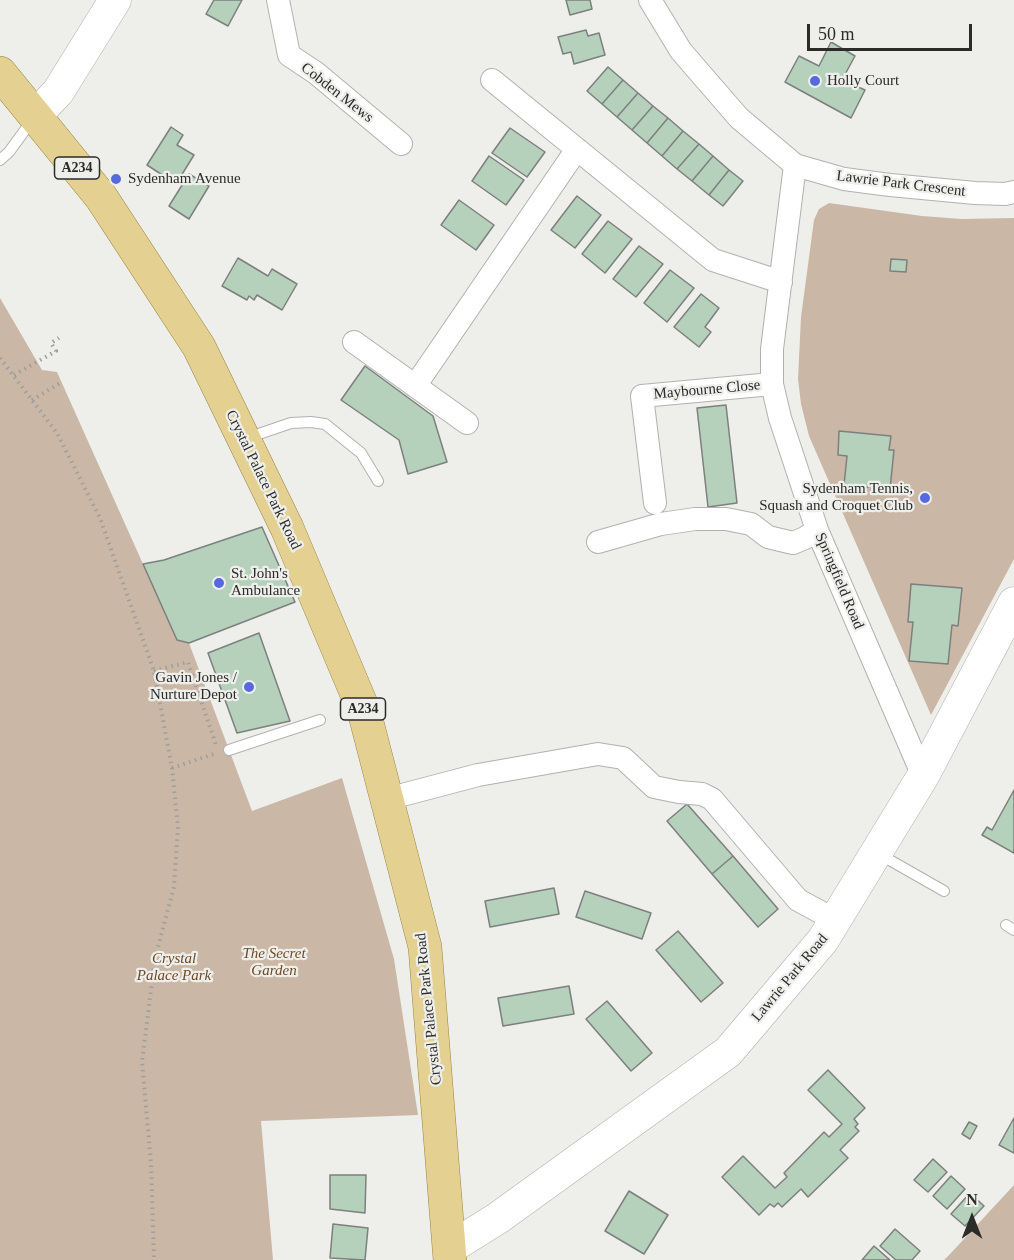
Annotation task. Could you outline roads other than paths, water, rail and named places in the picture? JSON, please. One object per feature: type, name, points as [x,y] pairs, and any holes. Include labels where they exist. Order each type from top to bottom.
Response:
[{"type":"main road","name":"Crystal Palace Park Road","points":[[0,73],[101,197],[199,347],[287,528],[364,711],[425,947],[450,1254]]},
{"type":"street","points":[[35,116],[58,92],[115,0]]},
{"type":"street","name":"Cobden Mews","points":[[278,0],[289,56],[316,74],[401,144]]},
{"type":"street","name":"Lawrie Park Crescent","points":[[650,0],[681,51],[732,109],[795,165],[844,179],[890,185],[975,193],[1014,192]]},
{"type":"street","points":[[492,80],[713,260],[781,282]]},
{"type":"street","points":[[415,386],[576,149]]},
{"type":"street","name":"Springfield Road","points":[[795,165],[772,349],[772,384],[780,418],[817,530],[923,776]]},
{"type":"street","points":[[354,342],[467,423]]},
{"type":"street","name":"Maybourne Close","points":[[655,503],[642,396],[772,384]]},
{"type":"street","points":[[598,542],[661,524],[694,519],[726,519],[751,524],[768,537],[793,543],[817,530]]},
{"type":"street","name":"Lawrie Park Road","points":[[450,1254],[728,1052],[823,940],[923,776],[1014,603]]},
{"type":"street","points":[[387,799],[478,775],[598,754],[623,758],[654,787],[702,794],[712,800],[798,900],[835,920]]},
{"type":"lane","points":[[0,160],[9,152],[35,116]]},
{"type":"lane","points":[[244,439],[291,423],[325,424],[361,453],[378,481]]},
{"type":"lane","points":[[229,750],[320,720]]},
{"type":"lane","points":[[876,853],[944,891]]},
{"type":"place","name":"Holly Court","points":[[815,81]]},
{"type":"place","name":"Sydenham Avenue","points":[[116,179]]},
{"type":"place","name":"Sydenham Tennis, Squash and Croquet Club","points":[[925,498]]},
{"type":"place","name":"St. John's Ambulance","points":[[219,583]]},
{"type":"place","name":"Gavin Jones / Nurture Depot","points":[[249,687]]},
{"type":"park label","name":"The Secret Garden","points":[[274,962]]},
{"type":"park label","name":"Crystal Palace Park","points":[[174,968]]}]
